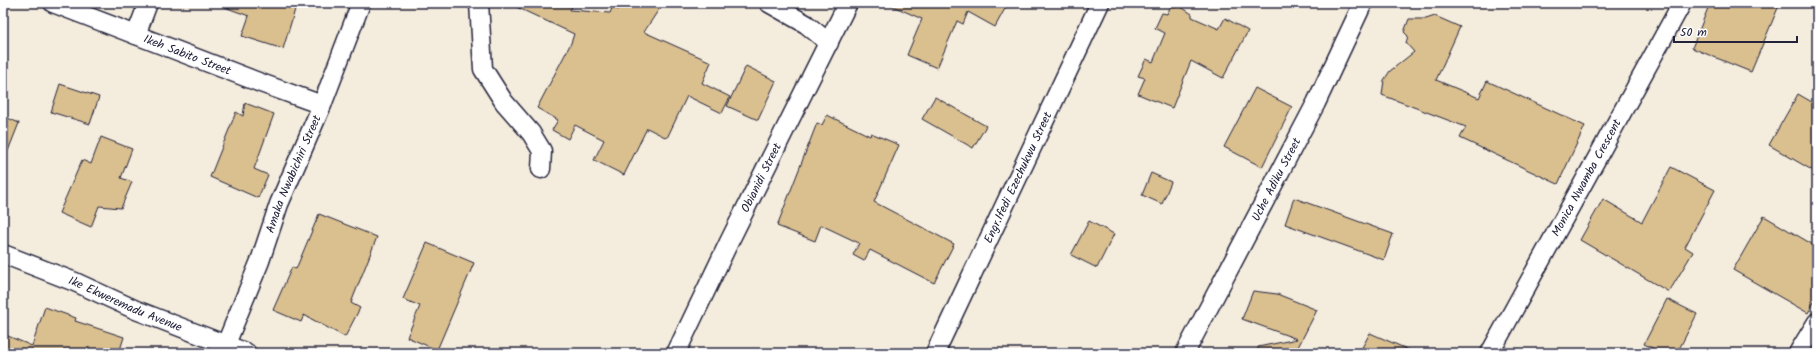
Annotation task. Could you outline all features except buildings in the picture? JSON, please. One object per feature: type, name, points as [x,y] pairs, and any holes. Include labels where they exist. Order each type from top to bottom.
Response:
[{"type":"street","name":"Ikeh Sabito Street","points":[[53,3],[322,105]]},
{"type":"street","points":[[136,35],[148,3]]},
{"type":"street","name":"Amaka Nwabichiri Street","points":[[226,344],[260,262],[279,204],[322,105],[361,3]]},
{"type":"street","points":[[479,3],[483,69],[504,102],[531,133],[542,151],[541,169]]},
{"type":"street","points":[[769,3],[806,24],[829,43]]},
{"type":"street","name":"Obianidi Street","points":[[676,353],[729,242],[848,3]]},
{"type":"street","name":"Engr.Ifedi Ezechukwu Street","points":[[935,353],[1100,3]]},
{"type":"street","name":"Uche Adiku Street","points":[[1185,353],[1316,103],[1363,3]]},
{"type":"street","name":"Monica Nwamba Crescent","points":[[1490,353],[1682,3]]},
{"type":"street","name":"Ike Ekweremadu Avenue","points":[[3,254],[75,282],[136,310],[247,353]]},
{"type":"street","points":[[1798,353],[1817,322]]}]
